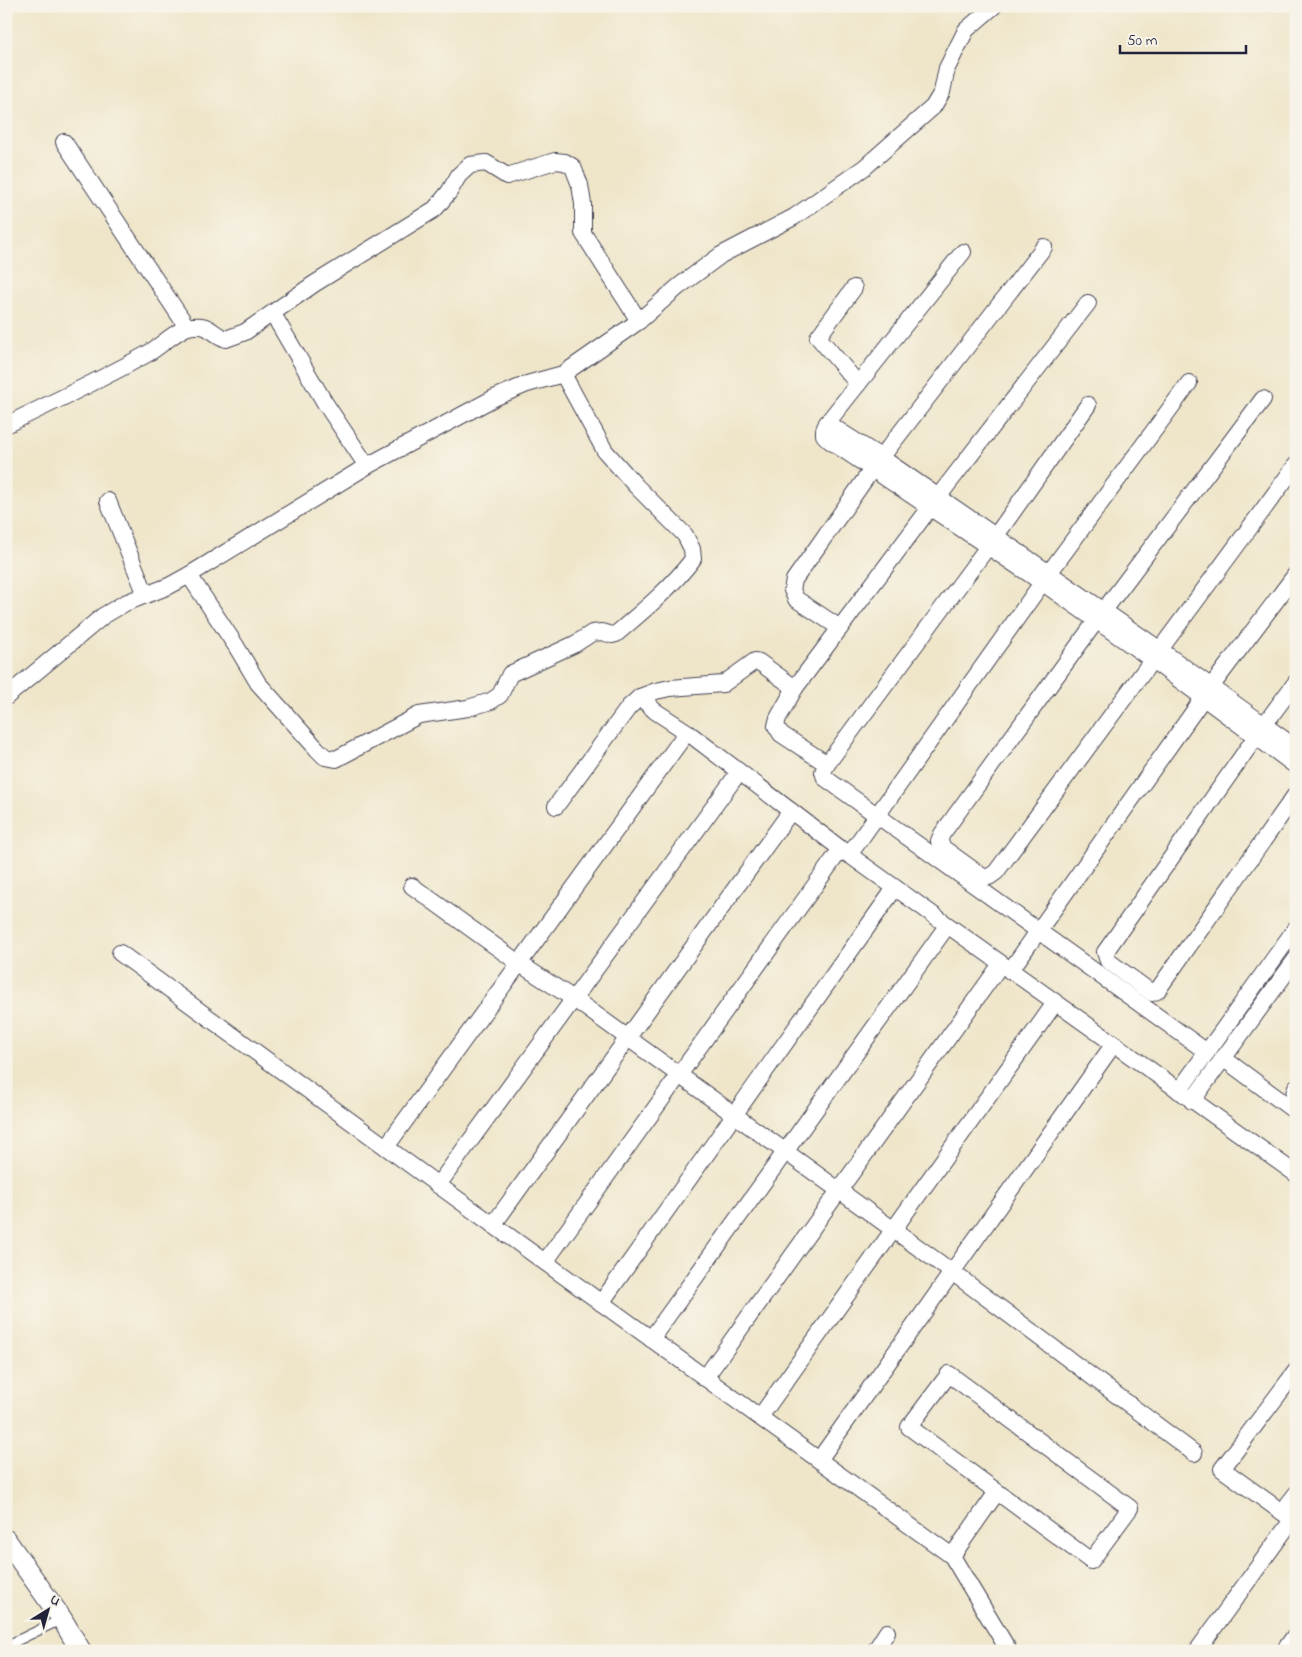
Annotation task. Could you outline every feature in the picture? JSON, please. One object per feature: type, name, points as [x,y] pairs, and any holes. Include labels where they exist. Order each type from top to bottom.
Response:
[{"type":"street","points":[[6,697],[103,616],[125,603],[189,576],[368,466],[494,398],[526,384],[563,374],[638,321],[721,255],[794,217],[865,167],[933,107],[942,92],[948,68],[966,30],[994,6]]},
{"type":"street","points":[[64,142],[187,327]]},
{"type":"street","points":[[6,425],[94,383],[149,353],[187,327],[205,326],[219,337],[226,339],[245,332],[314,284],[435,209],[449,192],[459,175],[470,165],[486,163],[507,176],[560,160],[570,164],[576,172],[583,204],[584,234],[638,321]]},
{"type":"street","points":[[840,628],[796,599],[792,590],[794,580],[878,463],[1044,247]]},
{"type":"street","points":[[963,252],[827,423],[824,435],[878,463],[1155,654],[1260,731],[1296,766]]},
{"type":"street","points":[[854,288],[818,337],[858,384]]},
{"type":"street","points":[[827,764],[781,734],[776,726],[778,718],[795,688],[934,502],[1088,303]]},
{"type":"street","points":[[273,314],[325,403],[368,466]]},
{"type":"street","points":[[189,576],[236,646],[258,683],[317,749],[325,756],[336,759],[420,715],[468,708],[491,700],[500,695],[510,674],[575,644],[592,633],[616,634],[686,569],[693,559],[692,549],[685,535],[636,486],[605,451],[563,374]]},
{"type":"street","points":[[546,1262],[680,1075],[845,852],[878,815],[1046,578],[1189,383]]},
{"type":"street","points":[[1263,400],[1100,616],[942,834],[940,842],[942,848],[983,876],[989,877],[996,872],[1296,465]]},
{"type":"street","points":[[1088,405],[991,542],[823,772],[825,778],[1207,1052]]},
{"type":"street","points":[[108,501],[146,595]]},
{"type":"street","points":[[705,1378],[839,1190],[1006,968],[1038,931],[1208,693],[1296,574]]},
{"type":"street","points":[[556,806],[629,707],[640,697],[670,688],[723,684],[755,661],[795,688]]},
{"type":"street","points":[[1296,682],[1105,952],[1108,961],[1152,992],[1157,991],[1296,794]]},
{"type":"street","points":[[640,697],[655,711],[687,732],[845,852],[1296,1174]]},
{"type":"street","points":[[1260,731],[1296,748]]},
{"type":"street","points":[[386,1147],[687,732]]},
{"type":"street","points":[[438,1185],[739,772]]},
{"type":"street","points":[[493,1225],[791,811]]},
{"type":"street","points":[[412,886],[520,964],[574,999],[839,1190],[1194,1453]]},
{"type":"street","points":[[601,1303],[895,888]]},
{"type":"street","points":[[651,1339],[947,926]]},
{"type":"street","points":[[1185,1096],[1207,1052],[1296,928]]},
{"type":"street","points":[[120,953],[952,1556],[1009,1651]]},
{"type":"street","points":[[1185,1096],[1223,1058],[1296,959]]},
{"type":"street","points":[[760,1417],[1055,1003]]},
{"type":"street","points":[[819,1460],[1114,1045]]},
{"type":"street","points":[[1223,1058],[1296,1112]]},
{"type":"street","points":[[1296,1087],[1294,1094],[1296,1098]]},
{"type":"street","points":[[1290,1518],[1222,1469],[1296,1371]]},
{"type":"street","points":[[949,1374],[1130,1508],[1091,1561],[997,1492],[910,1428],[949,1374]]},
{"type":"street","points":[[952,1556],[997,1492]]},
{"type":"street","points":[[1197,1651],[1290,1518],[1296,1494]]},
{"type":"street","points":[[6,1540],[62,1619],[81,1651]]},
{"type":"street","points":[[875,1651],[887,1632]]},
{"type":"street","points":[[1284,1651],[1296,1634]]},
{"type":"lane","points":[[6,1646],[62,1619]]}]
